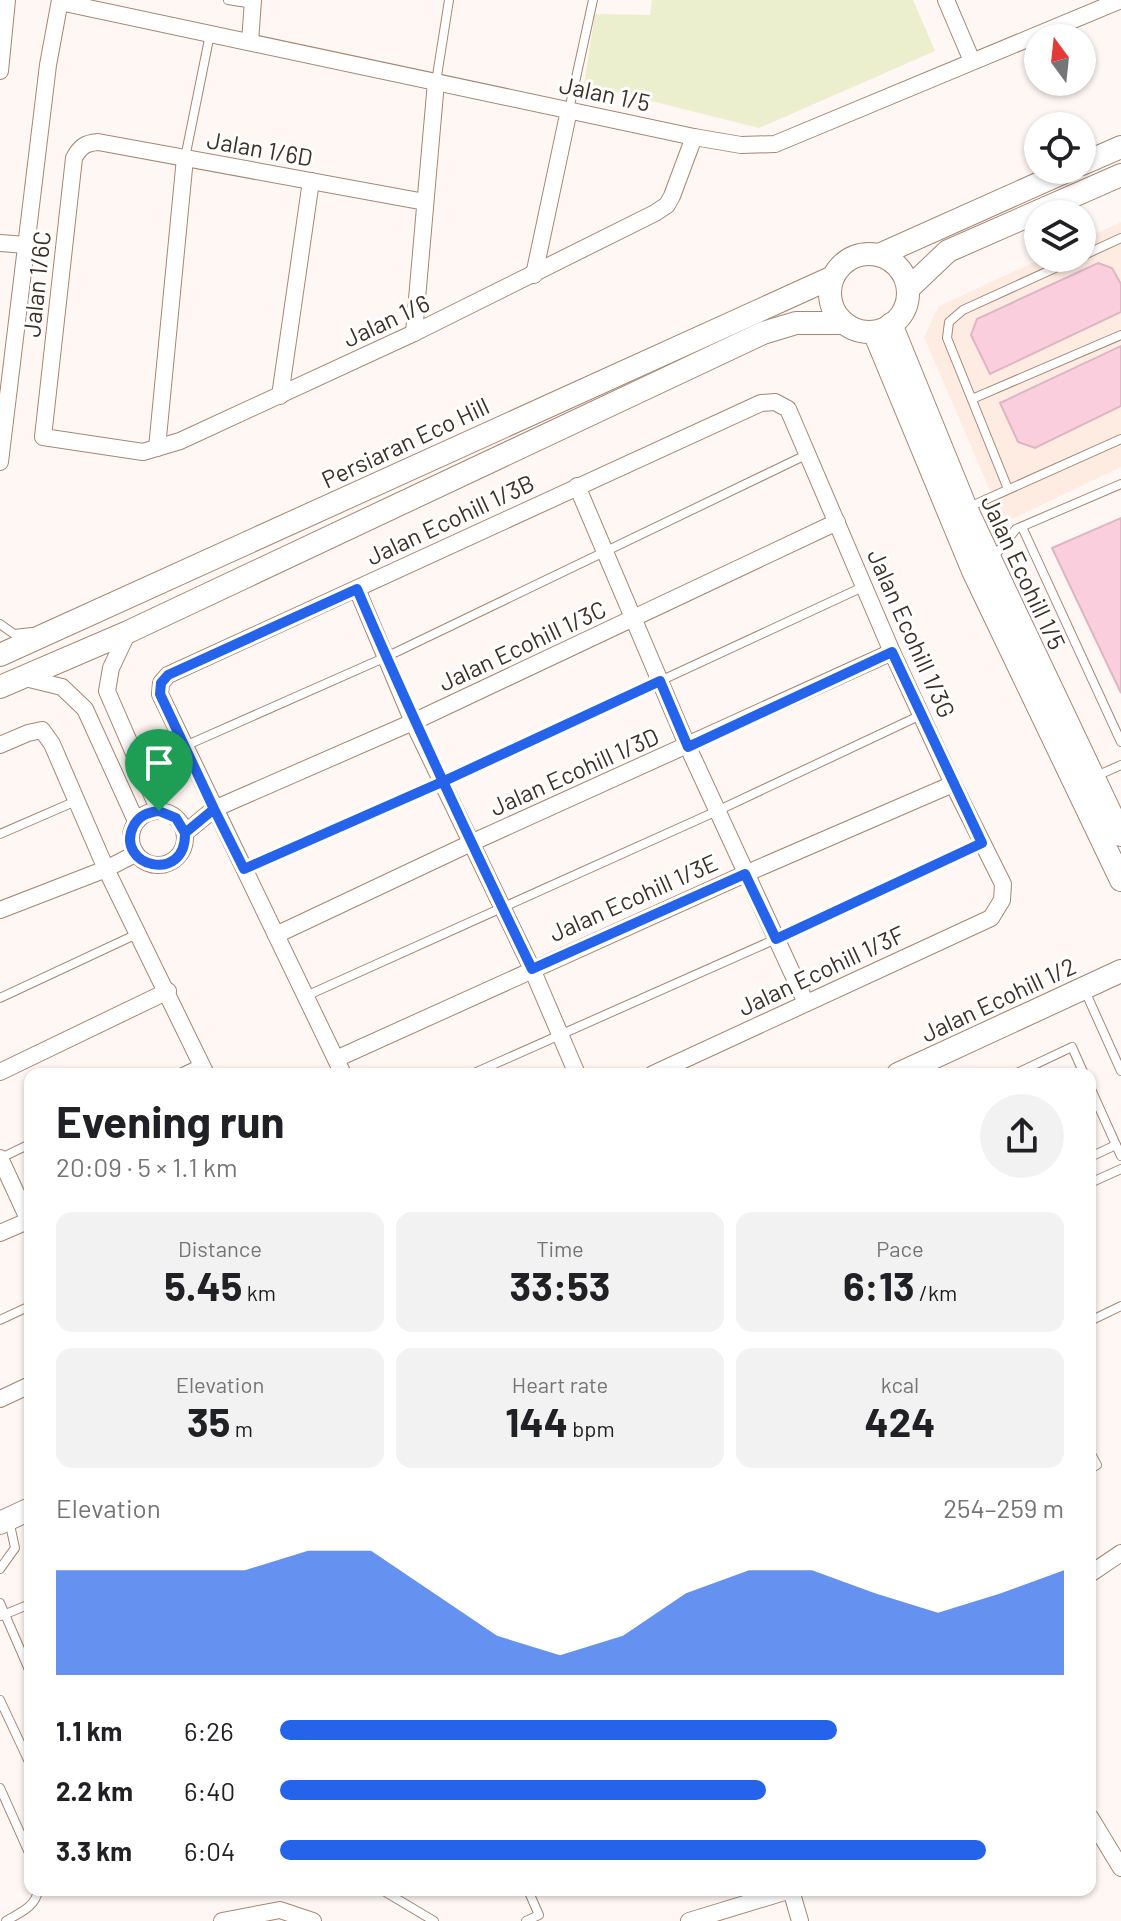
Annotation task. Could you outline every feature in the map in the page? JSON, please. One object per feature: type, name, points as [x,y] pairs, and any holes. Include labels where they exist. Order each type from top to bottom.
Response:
[{"type":"street","points":[[0,71],[7,0]]},
{"type":"street","points":[[946,0],[972,61]]},
{"type":"street","name":"Jalan 1/5","points":[[60,1],[741,145],[775,144],[1100,4],[1121,0]]},
{"type":"street","points":[[0,462],[48,65],[60,1]]},
{"type":"street","points":[[250,42],[253,2]]},
{"type":"street","points":[[414,333],[436,82]]},
{"type":"street","points":[[534,275],[569,110]]},
{"type":"street","name":"Jalan 1/6","points":[[43,437],[143,452],[194,436],[534,275],[667,205],[694,137]]},
{"type":"street","name":"Jalan 1/6D","points":[[87,143],[98,142],[425,202]]},
{"type":"street","name":"Jalan 1/6C","points":[[43,437],[74,158],[79,148],[87,143]]},
{"type":"street","points":[[1096,158],[1121,147]]},
{"type":"street","points":[[157,448],[185,158]]},
{"type":"street","points":[[833,277],[830,301],[843,323],[852,329],[883,328],[903,312],[908,289],[948,251],[1121,175]]},
{"type":"street","points":[[280,396],[311,181]]},
{"type":"street","name":"Persiaran Eco Hill","points":[[0,655],[833,277],[847,260],[857,255],[879,255],[1038,184]]},
{"type":"street","points":[[0,243],[26,245]]},
{"type":"street","points":[[879,255],[899,268],[908,289]]},
{"type":"street","points":[[0,687],[128,632],[763,333],[796,323],[843,323]]},
{"type":"street","points":[[883,328],[973,571],[1121,880]]},
{"type":"street","name":"Jalan Ecohill 1/5","points":[[883,328],[990,562],[1121,835]]},
{"type":"street","name":"Jalan Ecohill 1/3G","points":[[761,403],[775,402],[788,409],[892,652],[1003,884],[1002,900]]},
{"type":"street","name":"Jalan Ecohill 1/3B","points":[[185,746],[160,694],[161,683],[168,675],[761,403]]},
{"type":"street","points":[[577,486],[688,747],[806,1003]]},
{"type":"street","name":"Jalan Ecohill 1/3C","points":[[185,833],[214,809],[413,722],[837,522]]},
{"type":"street","points":[[357,589],[413,722],[532,969],[575,1068]]},
{"type":"street","points":[[128,632],[111,668],[107,691],[159,811]]},
{"type":"street","name":"Jalan Ecohill 1/3D","points":[[276,935],[892,652]]},
{"type":"street","points":[[21,677],[62,687],[85,709],[136,821]]},
{"type":"street","points":[[0,745],[42,730],[52,744],[106,869],[204,1068]]},
{"type":"street","points":[[185,746],[339,1067]]},
{"type":"street","name":"Jalan Ecohill 1/3E","points":[[339,1067],[532,969],[953,784]]},
{"type":"street","points":[[159,811],[176,818],[185,833],[183,849],[172,862],[148,864],[135,854],[130,837],[136,821],[143,815],[159,811]]},
{"type":"street","points":[[0,910],[106,869],[135,854]]},
{"type":"street","name":"Jalan Ecohill 1/3F","points":[[666,1068],[991,918],[1002,900]]},
{"type":"street","name":"Jalan Ecohill 1/2","points":[[911,1068],[1121,971]]},
{"type":"street","points":[[0,1072],[168,991]]},
{"type":"street","points":[[0,1158],[24,1208]]},
{"type":"street","points":[[0,1233],[24,1223]]},
{"type":"street","points":[[0,1399],[24,1388]]},
{"type":"street","points":[[4,1521],[24,1512]]},
{"type":"street","points":[[1096,1570],[1121,1553]]},
{"type":"street","points":[[1096,1827],[1121,1868]]},
{"type":"street","points":[[689,1921],[771,1896]]},
{"type":"street","points":[[793,1896],[800,1921]]},
{"type":"street","points":[[222,1921],[280,1910],[313,1921]]},
{"type":"lane","points":[[228,0],[253,2]]},
{"type":"lane","points":[[436,82],[449,0]]},
{"type":"lane","points":[[569,110],[593,0]]},
{"type":"lane","points":[[185,158],[210,33]]},
{"type":"lane","points":[[1096,249],[1121,238]]},
{"type":"lane","points":[[1008,489],[947,338],[949,322],[963,310],[1046,272]]},
{"type":"lane","points":[[972,399],[1121,335]]},
{"type":"lane","points":[[966,508],[1121,439]]},
{"type":"lane","points":[[185,746],[386,657],[808,454]]},
{"type":"lane","points":[[990,562],[1016,529],[1121,484]]},
{"type":"lane","points":[[1022,527],[1121,742]]},
{"type":"lane","points":[[244,869],[442,782],[865,586]]},
{"type":"lane","points":[[0,624],[14,634],[60,628]]},
{"type":"lane","points":[[306,996],[717,811],[921,715]]},
{"type":"lane","points":[[1094,778],[1121,765]]},
{"type":"lane","points":[[0,834],[77,800]]},
{"type":"lane","points":[[485,1068],[776,939],[982,843]]},
{"type":"lane","points":[[0,998],[140,933]]},
{"type":"lane","points":[[1084,988],[1121,1071]]},
{"type":"lane","points":[[1028,1068],[1072,1047],[1081,1068]]},
{"type":"lane","points":[[1096,1100],[1121,1156]]},
{"type":"lane","points":[[1096,1154],[1116,1145]]},
{"type":"lane","points":[[0,1158],[24,1147]]},
{"type":"lane","points":[[1096,1180],[1121,1169]]},
{"type":"lane","points":[[1096,1318],[1121,1306]]},
{"type":"lane","points":[[0,1320],[24,1309]]},
{"type":"lane","points":[[0,1569],[15,1548],[4,1521]]},
{"type":"lane","points":[[0,1603],[2,1615],[24,1660]]},
{"type":"lane","points":[[2,1615],[24,1606]]},
{"type":"lane","points":[[0,1700],[24,1751]]},
{"type":"lane","points":[[0,1788],[24,1842]]},
{"type":"lane","points":[[6,1921],[28,1909],[37,1896]]},
{"type":"lane","points":[[392,1896],[434,1921]]},
{"type":"lane","points":[[526,1921],[539,1915],[531,1896]]},
{"type":"shaded area","points":[[1121,222],[1121,467],[1004,523],[924,337],[939,306],[1024,267],[1024,272],[1096,272],[1096,234]]},
{"type":"green space","points":[[652,0],[913,0],[935,51],[759,128],[584,84],[595,14],[650,15]]},
{"type":"building","points":[[1096,264],[1112,268],[1121,284],[1121,312],[990,374],[971,335],[977,319],[1079,272],[1096,272]]},
{"type":"building","points":[[1121,346],[1121,406],[1035,448],[1018,442],[1000,403]]},
{"type":"building","points":[[1121,518],[1121,693],[1052,548]]},
{"type":"route","points":[[159,811],[143,815],[132,829],[131,846],[141,860],[156,865],[172,862],[183,849],[185,833],[214,809],[244,869],[442,782],[660,681],[688,747],[892,652],[982,843],[776,939],[745,874],[532,969],[471,843],[442,782],[413,722],[357,589],[168,675],[161,683],[160,694],[214,809],[185,833],[176,818],[159,811]]}]
